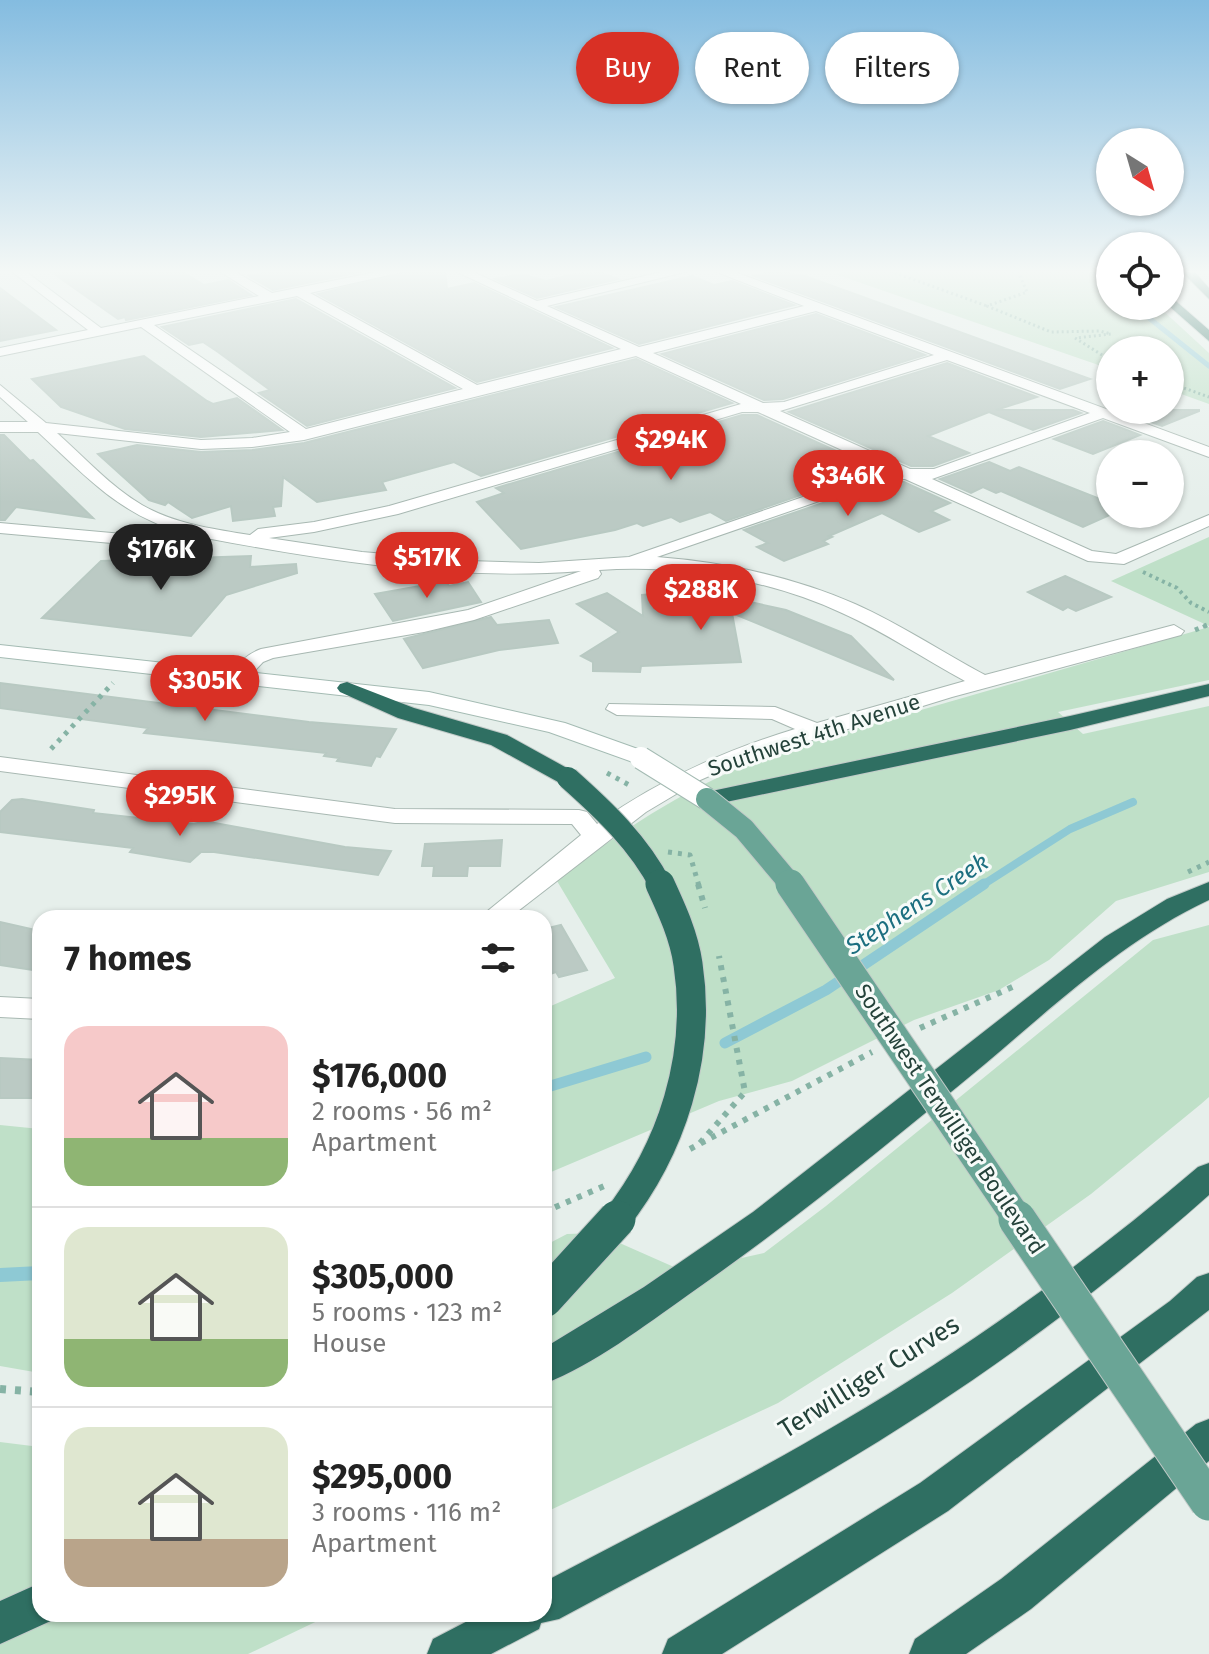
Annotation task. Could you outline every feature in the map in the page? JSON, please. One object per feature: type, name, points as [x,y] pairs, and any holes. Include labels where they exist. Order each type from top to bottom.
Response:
[{"type":"highway","points":[[347,688],[406,713],[499,740],[568,778],[616,820],[643,853],[680,925],[690,966],[692,1012],[682,1085],[665,1144],[655,1164],[595,1248],[552,1291]]},
{"type":"highway","points":[[707,799],[1070,723],[1209,690]]},
{"type":"highway","points":[[552,1363],[593,1340],[764,1223],[1106,950],[1175,905],[1209,890]]},
{"type":"highway","name":"Terwilliger Curves","points":[[552,1600],[858,1433],[988,1348],[1098,1270],[1209,1176]]},
{"type":"highway","points":[[683,1654],[934,1497],[1158,1330],[1209,1288]]},
{"type":"highway","points":[[930,1654],[1016,1594],[1209,1437]]},
{"type":"highway","points":[[0,1623],[32,1608]]},
{"type":"highway","points":[[448,1654],[509,1622]]},
{"type":"main road","name":"Southwest Terwilliger Boulevard","points":[[707,799],[744,829],[785,876],[1209,1502]]},
{"type":"street","points":[[179,348],[304,435]]},
{"type":"street","points":[[400,348],[475,390]]},
{"type":"street","points":[[627,348],[1088,556],[1108,561],[1125,558],[1209,520]]},
{"type":"street","points":[[0,427],[40,425],[188,445],[253,443],[304,435],[475,390],[658,348]]},
{"type":"street","points":[[928,348],[1096,410]]},
{"type":"street","points":[[0,528],[123,539],[227,536],[350,521],[741,408],[785,406],[947,355]]},
{"type":"street","points":[[0,389],[135,509],[177,525],[330,553],[423,564],[540,568],[623,563],[703,569],[795,589],[870,618],[981,681]]},
{"type":"street","points":[[239,676],[256,658],[268,653],[474,614],[881,474],[936,474],[1096,416]]},
{"type":"street","points":[[1133,424],[1209,452]]},
{"type":"street","name":"Southwest 4th Avenue","points":[[502,910],[594,835],[691,776],[742,754],[981,681],[1174,631]]},
{"type":"street","name":"Southwest Terwilliger Boulevard","points":[[0,651],[439,699],[515,714],[573,730],[641,758],[707,799]]},
{"type":"street","points":[[617,709],[775,713],[816,730]]},
{"type":"street","points":[[0,764],[395,816],[579,817],[594,835]]},
{"type":"street","points":[[0,1007],[32,1009]]},
{"type":"path","points":[[1184,388],[1209,397]]},
{"type":"path","points":[[1108,561],[1132,567],[1177,588],[1191,603],[1209,612]]},
{"type":"path","points":[[34,768],[129,665]]},
{"type":"path","points":[[917,1029],[1026,980]]},
{"type":"path","points":[[698,1145],[797,1089],[876,1050]]},
{"type":"path","points":[[0,1389],[32,1391]]},
{"type":"green space","points":[[1050,348],[1096,348],[1096,364]]},
{"type":"green space","points":[[1184,348],[1204,348],[1209,353],[1209,404],[1184,395]]},
{"type":"green space","points":[[1209,537],[1209,626],[1111,581]]},
{"type":"green space","points":[[1209,627],[1209,680],[1058,712],[1083,734],[1209,706],[1209,872],[1116,901],[1049,960],[999,990],[914,1020],[792,1081],[719,1101],[552,1172],[552,1006],[615,978],[557,881],[610,841],[663,807],[779,751]]},
{"type":"green space","points":[[1209,925],[1209,1097],[1091,1194],[952,1293],[778,1403],[552,1509],[552,1242],[567,1234],[597,1233],[683,1271],[764,1253],[1153,940]]},
{"type":"green space","points":[[0,1125],[32,1128],[32,1372],[0,1366]]},
{"type":"green space","points":[[0,1442],[32,1446],[32,1622],[315,1622],[248,1654],[0,1654]]},
{"type":"building","points":[[212,348],[384,348],[455,388],[307,426],[259,393],[270,390]]},
{"type":"building","points":[[416,348],[611,348],[477,382]]},
{"type":"building","points":[[684,348],[907,348],[925,355],[783,399],[764,400],[662,354]]},
{"type":"building","points":[[949,348],[1005,348],[1090,379],[1060,389]]},
{"type":"building","points":[[144,356],[207,401],[213,404],[237,398],[282,430],[201,437],[125,429],[61,407],[32,379]]},
{"type":"building","points":[[636,359],[732,403],[481,476],[454,462],[382,482],[386,490],[317,502],[283,477],[281,506],[273,507],[275,516],[233,521],[231,506],[192,518],[168,502],[165,505],[149,500],[98,454],[137,445],[201,452],[252,450],[304,443]]},
{"type":"building","points":[[947,363],[1037,397],[996,410],[1073,410],[1081,413],[1033,430],[989,412],[928,436],[969,453],[933,466],[911,466],[789,412]]},
{"type":"building","points":[[1184,410],[1199,411],[1184,417]]},
{"type":"building","points":[[742,415],[757,415],[876,469],[726,521],[710,512],[680,522],[671,517],[643,526],[637,523],[521,549],[477,502],[504,493],[496,488]]},
{"type":"building","points":[[1096,424],[1111,424],[1140,435],[1128,440],[1096,440],[1096,453],[1093,454],[1054,439]]},
{"type":"building","points":[[0,435],[4,435],[30,461],[33,460],[93,518],[16,507],[5,520],[0,520]]},
{"type":"building","points":[[989,462],[1010,471],[1019,467],[1096,497],[1096,521],[1083,527],[1001,491],[996,493],[983,487],[971,493],[940,479]]},
{"type":"building","points":[[884,482],[904,482],[950,503],[931,511],[949,520],[919,532],[882,513],[829,536],[832,537],[823,541],[828,544],[784,561],[757,547],[768,543],[744,530]]},
{"type":"building","points":[[251,556],[250,567],[296,564],[297,573],[226,595],[191,636],[42,618],[101,561]]},
{"type":"building","points":[[1065,576],[1111,597],[1076,611],[1068,607],[1063,610],[1028,592]]},
{"type":"building","points":[[468,582],[481,602],[393,621],[375,594],[437,583],[447,583],[449,586]]},
{"type":"building","points":[[691,592],[692,598],[723,596],[786,610],[851,636],[894,680],[732,613],[741,662],[641,666],[640,672],[593,671],[593,662],[581,656],[619,632],[577,604],[607,593],[643,616],[642,595]]},
{"type":"building","points":[[491,617],[497,625],[549,620],[558,643],[499,650],[423,668],[404,639]]},
{"type":"building","points":[[0,683],[309,722],[396,729],[380,757],[376,756],[371,766],[337,761],[339,758],[324,756],[326,753],[144,733],[148,728],[0,708]]},
{"type":"building","points":[[12,800],[94,810],[93,813],[194,824],[204,821],[345,847],[391,851],[378,875],[214,852],[201,852],[190,862],[130,852],[133,848],[0,832],[0,812]]},
{"type":"building","points":[[502,840],[500,866],[468,866],[467,876],[433,876],[434,866],[422,866],[425,844]]},
{"type":"building","points":[[0,922],[32,929],[32,970],[0,965]]},
{"type":"building","points":[[561,925],[587,970],[559,977],[556,972],[552,973],[552,927]]},
{"type":"building","points":[[0,1058],[32,1060],[32,1098],[0,1098]]},
{"type":"waterway","points":[[1187,348],[1209,366]]},
{"type":"waterway","name":"Stephens Creek","points":[[981,886],[1070,829],[1133,802]]},
{"type":"waterway","name":"Stephens Creek","points":[[725,1043],[826,990],[981,886]]},
{"type":"waterway","name":"Stephens Creek","points":[[552,1086],[646,1057]]},
{"type":"waterway","name":"Stephens Creek","points":[[0,1275],[32,1273]]}]
